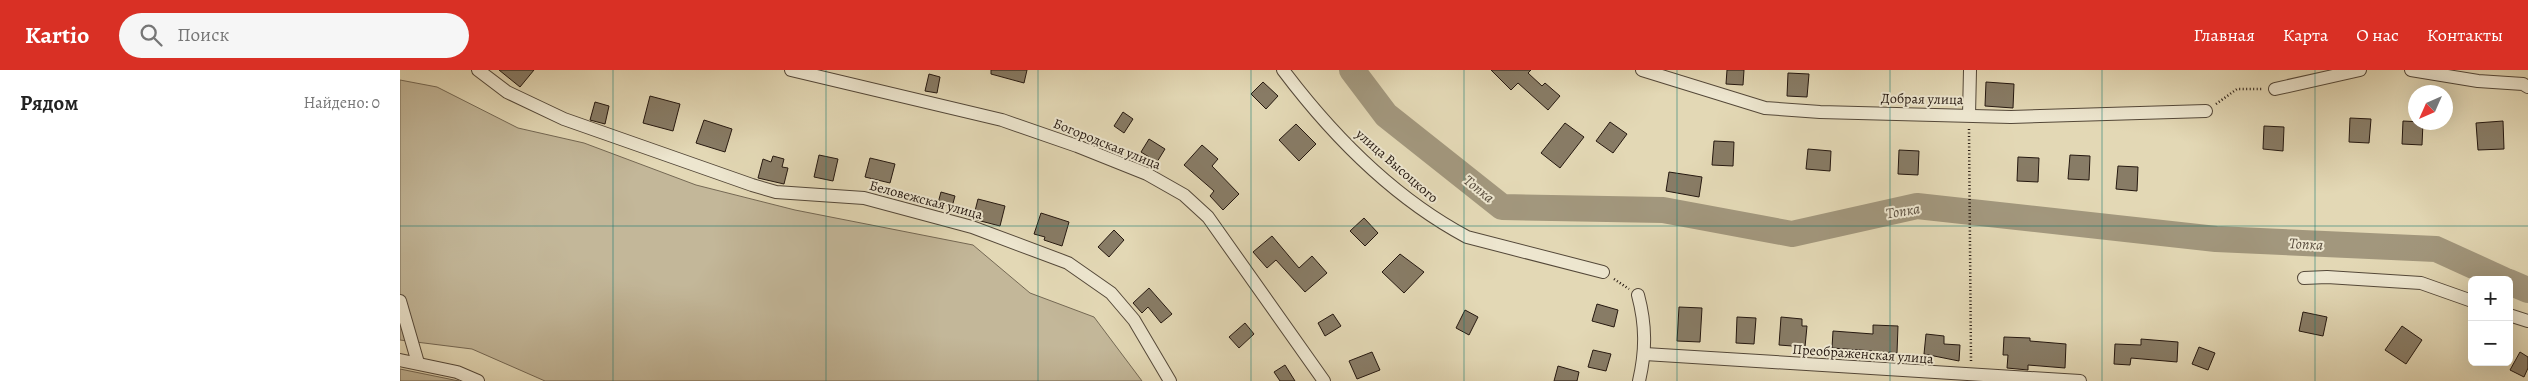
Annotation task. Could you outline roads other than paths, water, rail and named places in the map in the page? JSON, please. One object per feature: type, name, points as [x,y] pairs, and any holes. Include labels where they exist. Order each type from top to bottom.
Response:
[{"type":"street","name":"Беловежская улица","points":[[478,70],[507,92],[564,119],[752,185],[776,192],[864,198],[972,227],[1068,263],[1111,293],[1134,320],[1170,381]]},
{"type":"street","name":"Богородская улица","points":[[791,70],[1002,120],[1147,174],[1184,195],[1208,217],[1324,381]]},
{"type":"street","name":"улица Высоцкого","points":[[1283,70],[1310,106],[1373,168],[1412,202],[1448,226],[1467,236],[1603,272]]},
{"type":"street","name":"Добрая улица","points":[[1642,70],[1764,108],[1820,112],[2011,117],[2206,111]]},
{"type":"street","points":[[1969,115],[1970,70]]},
{"type":"street","points":[[2275,89],[2360,70]]},
{"type":"street","points":[[2411,70],[2478,82],[2523,84],[2528,87]]},
{"type":"street","points":[[2304,278],[2327,277],[2421,283],[2468,300]]},
{"type":"street","points":[[1638,295],[1644,316],[1645,354],[1639,381]]},
{"type":"street","points":[[400,301],[418,363]]},
{"type":"street","points":[[2513,316],[2528,321]]},
{"type":"street","name":"Преображенская улица","points":[[1645,354],[1971,378],[2080,381]]},
{"type":"street","points":[[400,360],[457,372],[478,381]]},
{"type":"waterway","name":"Топка","points":[[1352,70],[1386,115],[1502,207],[1663,210],[1792,234],[1917,206],[2216,239],[2436,249],[2495,276]]},
{"type":"waterway","name":"Топка","points":[[2513,284],[2528,290]]}]
